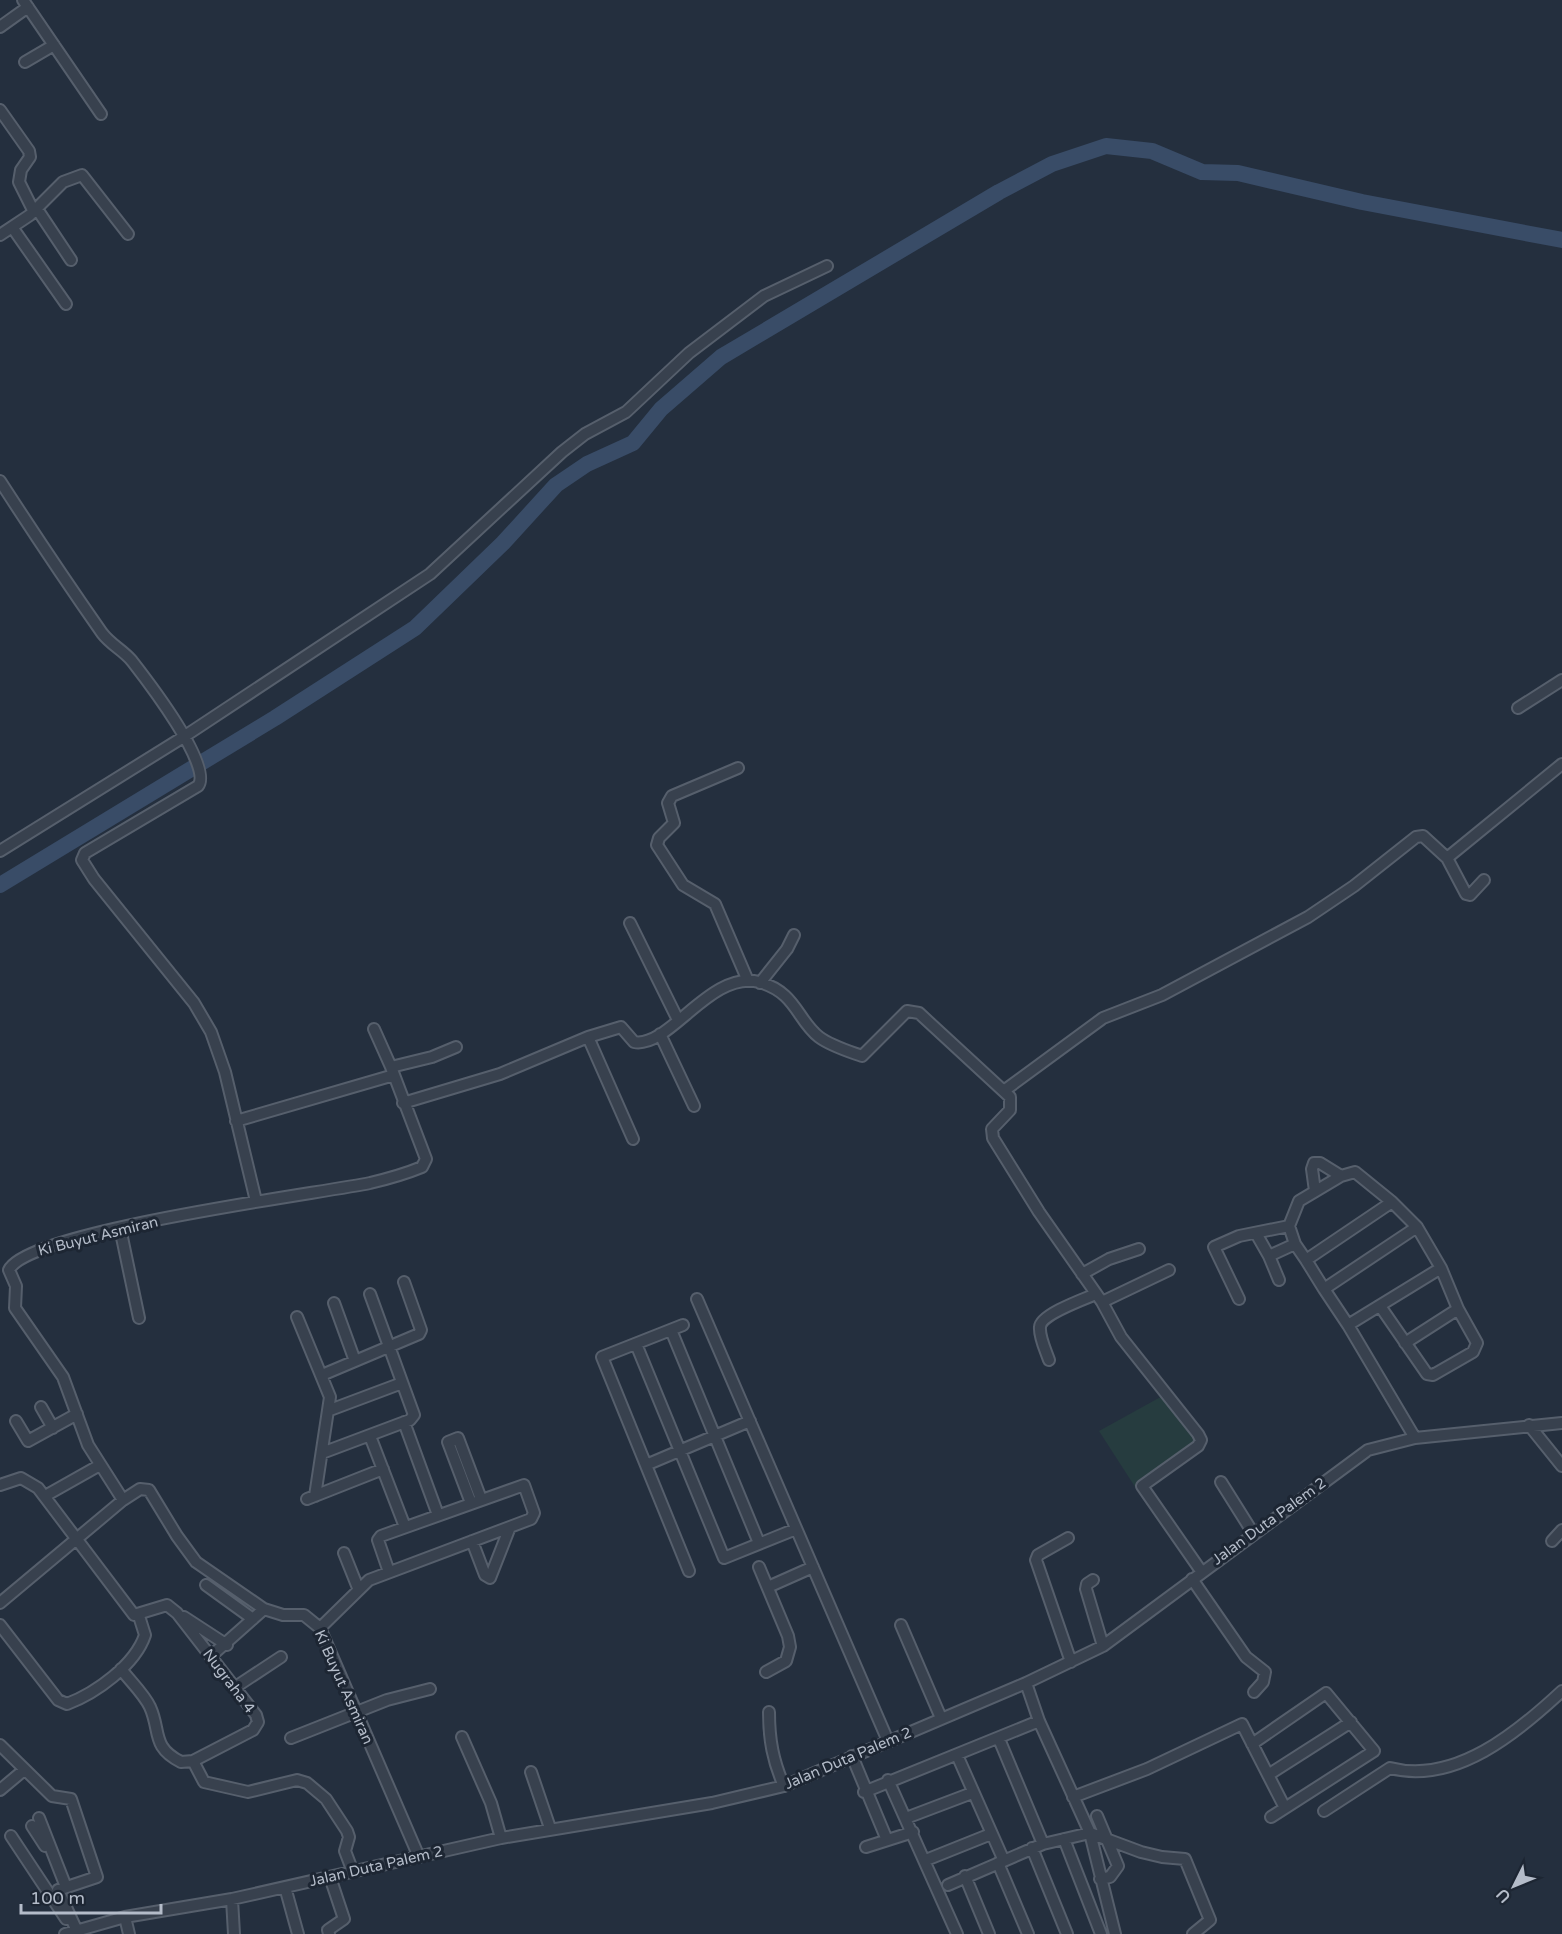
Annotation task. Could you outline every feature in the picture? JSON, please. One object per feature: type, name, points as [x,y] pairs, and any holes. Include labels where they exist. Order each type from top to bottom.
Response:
[{"type":"street","points":[[0,27],[25,3],[101,114]]},
{"type":"street","points":[[25,62],[54,45]]},
{"type":"street","points":[[0,110],[29,151],[30,157],[21,170],[19,182],[71,260]]},
{"type":"street","points":[[0,235],[35,209],[63,182],[82,175],[128,234]]},
{"type":"street","points":[[12,227],[66,304]]},
{"type":"street","points":[[0,850],[187,740],[430,574],[562,452],[585,434],[626,412],[726,323],[764,296],[827,266]]},
{"type":"street","points":[[0,481],[111,646],[132,662],[187,740],[200,766],[202,778],[198,786],[85,853],[82,860],[94,879],[204,1018],[225,1072],[256,1201]]},
{"type":"street","points":[[1518,708],[1562,680]]},
{"type":"street","points":[[1447,858],[1562,764]]},
{"type":"street","points":[[738,768],[672,796],[668,803],[674,823],[659,838],[657,845],[682,885],[715,904],[748,981]]},
{"type":"street","points":[[1005,1090],[1103,1018],[1162,994],[1308,917],[1354,886],[1416,837],[1423,836],[1447,858],[1466,894],[1470,895],[1484,880]]},
{"type":"street","points":[[630,923],[678,1020]]},
{"type":"street","points":[[760,983],[787,949],[794,935]]},
{"type":"street","points":[[403,1103],[500,1074],[588,1037],[621,1027],[636,1043],[660,1034],[715,993],[740,981],[760,983],[790,999],[817,1036],[862,1056],[893,1022],[907,1011],[914,1010],[1005,1090],[1012,1104],[992,1129],[993,1138],[1099,1298],[1121,1337],[1201,1440],[1194,1450],[1142,1486],[1201,1571]]},
{"type":"street","name":"Ki Buyut Asmiran","points":[[374,1029],[393,1071],[403,1103],[426,1159],[422,1167],[366,1184],[256,1201],[120,1228],[32,1252],[16,1260],[9,1270],[16,1286],[15,1308],[63,1377],[88,1445],[123,1500],[140,1489],[148,1490],[196,1562],[264,1609],[283,1616],[304,1615],[320,1628],[419,1857]]},
{"type":"street","points":[[660,1034],[694,1106]]},
{"type":"street","points":[[588,1037],[633,1139]]},
{"type":"street","points":[[236,1121],[393,1071],[456,1047]]},
{"type":"street","points":[[1315,1191],[1312,1169],[1314,1163],[1320,1163],[1341,1176]]},
{"type":"street","points":[[1380,1306],[1424,1371],[1431,1375],[1473,1352],[1478,1342],[1458,1309],[1441,1268],[1417,1227],[1392,1202],[1355,1172],[1341,1176],[1299,1201],[1288,1226],[1295,1244],[1348,1325],[1415,1438]]},
{"type":"street","points":[[1306,1260],[1392,1202]]},
{"type":"street","points":[[1239,1299],[1214,1247],[1239,1236],[1257,1235],[1288,1226]]},
{"type":"street","points":[[1324,1289],[1417,1227]]},
{"type":"street","points":[[120,1228],[139,1318]]},
{"type":"street","points":[[1257,1235],[1279,1280]]},
{"type":"street","points":[[1269,1257],[1295,1244]]},
{"type":"street","points":[[1083,1274],[1109,1258],[1139,1249]]},
{"type":"street","points":[[1348,1325],[1441,1268]]},
{"type":"street","points":[[1049,1360],[1040,1328],[1041,1322],[1052,1314],[1169,1270]]},
{"type":"street","points":[[322,1375],[421,1332],[404,1282]]},
{"type":"street","points":[[322,1453],[412,1419],[414,1414],[370,1294]]},
{"type":"street","points":[[698,1299],[888,1741]]},
{"type":"street","points":[[334,1303],[355,1361]]},
{"type":"street","points":[[1405,1343],[1458,1309]]},
{"type":"street","points":[[297,1317],[330,1397],[330,1410],[322,1453],[311,1497],[383,1469]]},
{"type":"street","points":[[682,1325],[602,1357],[689,1571]]},
{"type":"street","points":[[671,1330],[759,1543]]},
{"type":"street","points":[[636,1344],[724,1558],[796,1528]]},
{"type":"street","points":[[330,1410],[402,1383]]},
{"type":"street","points":[[41,1407],[53,1428]]},
{"type":"street","points":[[16,1421],[28,1442],[77,1414]]},
{"type":"street","points":[[646,1465],[750,1421]]},
{"type":"street","points":[[404,1422],[438,1515]]},
{"type":"street","name":"Jalan Duta Palem 2","points":[[72,1932],[125,1917],[232,1899],[501,1838],[550,1828],[712,1803],[784,1786],[1026,1683],[1103,1646],[1360,1454],[1394,1442],[1415,1438],[1529,1425],[1562,1424]]},
{"type":"street","points":[[1529,1425],[1562,1466]]},
{"type":"street","points":[[370,1436],[405,1527]]},
{"type":"street","points":[[458,1438],[476,1501],[448,1442],[458,1438]]},
{"type":"street","points":[[45,1496],[100,1466]]},
{"type":"street","points":[[0,1485],[21,1478],[34,1484],[75,1539],[138,1616],[145,1635],[142,1644],[121,1669],[80,1698],[62,1703],[0,1625]]},
{"type":"street","points":[[1221,1482],[1253,1533]]},
{"type":"street","points":[[320,1628],[358,1588],[389,1572],[510,1527],[533,1516],[524,1484],[379,1538],[389,1572]]},
{"type":"street","points":[[0,1603],[123,1500]]},
{"type":"street","points":[[472,1541],[485,1575],[490,1578],[510,1527]]},
{"type":"street","points":[[1552,1541],[1562,1530]]},
{"type":"street","points":[[1068,1538],[1038,1555],[1036,1560],[1071,1662]]},
{"type":"street","points":[[344,1553],[358,1588]]},
{"type":"street","points":[[759,1567],[788,1636],[790,1647],[786,1661],[766,1672]]},
{"type":"street","points":[[768,1587],[813,1567]]},
{"type":"street","points":[[1192,1579],[1246,1657],[1265,1672],[1263,1682],[1254,1692]]},
{"type":"street","points":[[1093,1580],[1087,1584],[1086,1589],[1103,1646]]},
{"type":"street","points":[[206,1585],[253,1618]]},
{"type":"street","points":[[138,1616],[167,1605],[227,1645]]},
{"type":"street","points":[[211,1656],[227,1645],[264,1609]]},
{"type":"street","name":"Nugraha 4","points":[[177,1613],[256,1715],[257,1727],[194,1762]]},
{"type":"street","points":[[901,1625],[941,1718]]},
{"type":"street","points":[[234,1688],[281,1657]]},
{"type":"street","points":[[121,1669],[151,1708],[156,1735],[163,1748],[181,1762],[194,1762],[204,1782],[248,1792],[297,1780],[307,1783],[326,1799],[347,1831],[349,1837],[345,1851],[353,1872]]},
{"type":"street","points":[[1026,1683],[1039,1721],[1090,1833],[1115,1934]]},
{"type":"street","points":[[291,1738],[387,1700],[430,1689]]},
{"type":"street","points":[[1324,1810],[1390,1768],[1405,1772],[1443,1767],[1477,1755],[1504,1740],[1562,1691]]},
{"type":"street","points":[[1252,1744],[1326,1693],[1374,1751],[1270,1817]]},
{"type":"street","points":[[769,1712],[771,1752],[784,1786]]},
{"type":"street","points":[[865,1791],[1039,1721]]},
{"type":"street","points":[[1268,1775],[1351,1722]]},
{"type":"street","points":[[1073,1797],[1147,1769],[1242,1725],[1286,1808]]},
{"type":"street","points":[[462,1737],[491,1803],[501,1838]]},
{"type":"street","points":[[999,1739],[1066,1934]]},
{"type":"street","points":[[0,1745],[52,1796],[71,1799],[98,1877],[58,1890],[72,1932]]},
{"type":"street","points":[[957,1755],[991,1834],[1028,1934]]},
{"type":"street","points":[[852,1756],[887,1840]]},
{"type":"street","points":[[0,1790],[24,1770]]},
{"type":"street","points":[[531,1772],[550,1828]]},
{"type":"street","points":[[888,1780],[926,1860],[957,1934]]},
{"type":"street","points":[[906,1818],[972,1793]]},
{"type":"street","points":[[1097,1816],[1118,1868],[1110,1877],[1100,1879]]},
{"type":"street","points":[[35,1822],[66,1887]]},
{"type":"street","points":[[866,1847],[913,1832]]},
{"type":"street","points":[[948,1885],[1037,1846],[1090,1833],[1162,1857],[1182,1857],[1188,1861],[1210,1920],[1193,1934]]},
{"type":"street","points":[[926,1860],[991,1834]]},
{"type":"street","points":[[11,1836],[72,1932]]},
{"type":"street","points":[[1064,1839],[1101,1934]]},
{"type":"street","points":[[965,1876],[989,1934]]},
{"type":"street","points":[[329,1934],[328,1930],[344,1919],[330,1877]]},
{"type":"street","points":[[285,1887],[298,1934]]},
{"type":"street","points":[[232,1899],[234,1934]]},
{"type":"street","points":[[125,1917],[129,1934]]},
{"type":"green space","points":[[1166,1394],[1201,1449],[1137,1490],[1099,1431]]},
{"type":"waterway","points":[[0,885],[275,718],[415,628],[503,543],[556,485],[587,464],[633,443],[661,409],[721,357],[999,192],[1052,164],[1106,146],[1152,151],[1202,172],[1238,173],[1362,202],[1562,240]]}]
